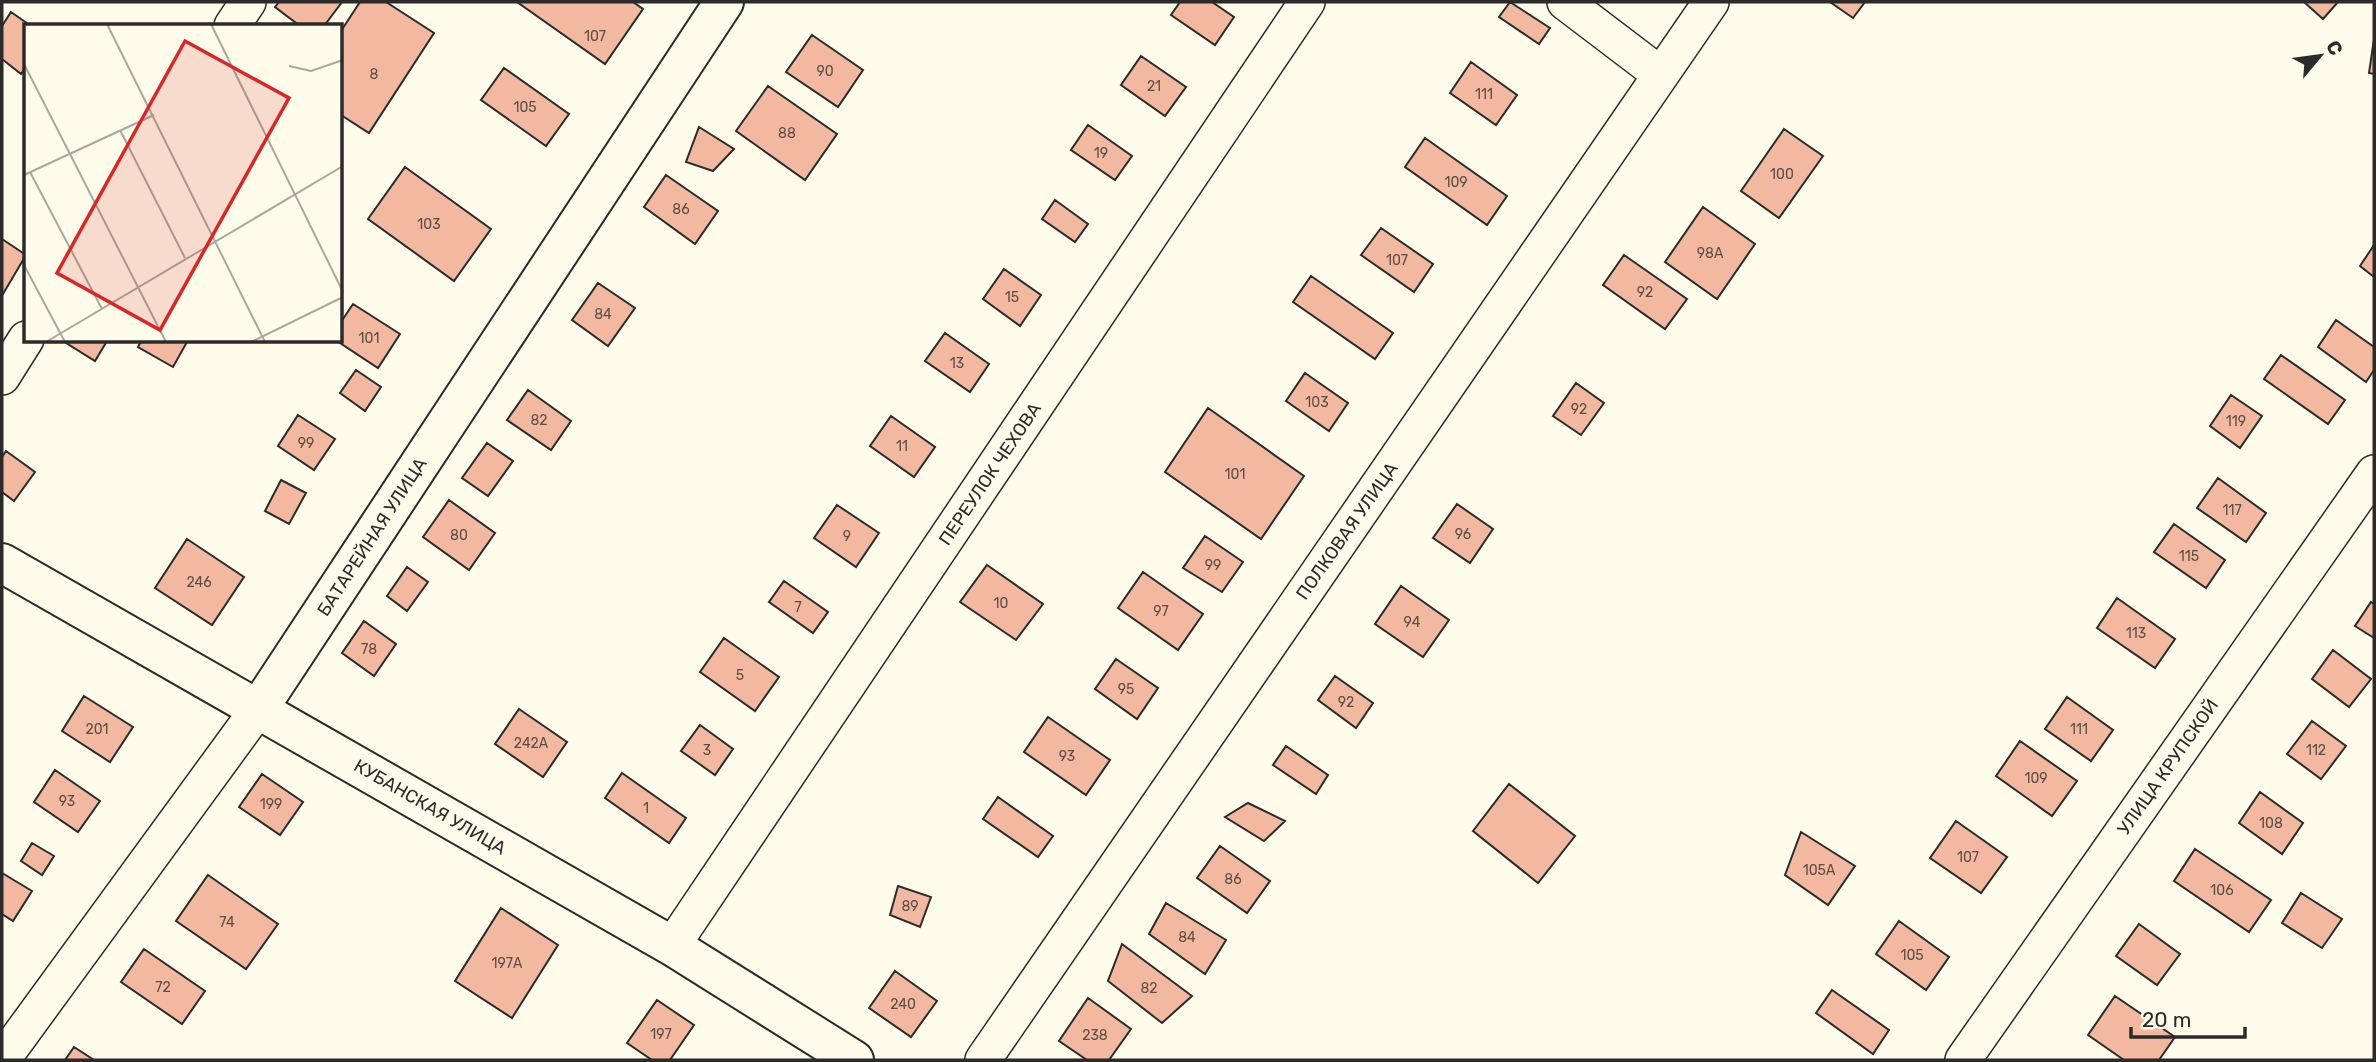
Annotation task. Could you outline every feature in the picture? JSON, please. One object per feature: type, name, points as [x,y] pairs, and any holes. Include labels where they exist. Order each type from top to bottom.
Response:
[{"type":"street","points":[[233,24],[248,2]]},
{"type":"street","name":"БАТАРЕЙНАЯ УЛИЦА","points":[[2,1060],[259,708],[724,2]]},
{"type":"street","name":"ПЕРЕУЛОК ЧЕХОВА","points":[[672,946],[1307,2]]},
{"type":"street","points":[[1564,2],[1661,75]]},
{"type":"street","name":"ПОЛКОВАЯ УЛИЦА","points":[[983,1060],[1711,2]]},
{"type":"street","points":[[2,377],[24,342]]},
{"type":"street","name":"УЛИЦА КРУПСКОЙ","points":[[1963,1060],[2374,473]]},
{"type":"street","name":"КУБАНСКАЯ УЛИЦА","points":[[2,563],[672,946],[854,1060]]},
{"type":"building","points":[[279,2],[342,2],[326,24],[297,24],[275,7]]},
{"type":"building","points":[[360,2],[386,2],[434,33],[369,133],[343,116],[343,28]]},
{"type":"building","points":[[517,2],[633,2],[643,9],[605,64]]},
{"type":"building","points":[[1180,2],[1212,2],[1234,17],[1215,45],[1171,15]]},
{"type":"building","points":[[1510,2],[1550,28],[1539,44],[1499,17]]},
{"type":"building","points":[[1830,2],[1865,2],[1853,18]]},
{"type":"building","points":[[2304,2],[2338,2],[2323,19]]},
{"type":"building","points":[[11,12],[28,24],[24,24],[24,69],[21,74],[2,59],[2,26]]},
{"type":"building","points":[[812,35],[863,70],[838,107],[786,72]]},
{"type":"building","points":[[2374,39],[2374,74],[2369,73]]},
{"type":"building","points":[[1141,56],[1186,87],[1165,116],[1121,85]]},
{"type":"building","points":[[1471,62],[1517,95],[1496,125],[1450,93]]},
{"type":"building","points":[[504,68],[569,114],[546,146],[481,100]]},
{"type":"building","points":[[768,86],[837,134],[805,180],[736,131]]},
{"type":"building","points":[[1088,125],[1132,156],[1115,180],[1071,150]]},
{"type":"building","points":[[699,127],[734,149],[713,171],[686,162]]},
{"type":"building","points":[[1784,129],[1823,156],[1779,218],[1741,191]]},
{"type":"building","points":[[1425,138],[1507,196],[1487,225],[1405,167]]},
{"type":"building","points":[[405,167],[491,229],[454,281],[368,219]]},
{"type":"building","points":[[666,175],[718,211],[695,244],[644,207]]},
{"type":"building","points":[[1055,200],[1088,224],[1075,242],[1042,219]]},
{"type":"building","points":[[1703,207],[1755,244],[1717,299],[1665,262]]},
{"type":"building","points":[[1381,228],[1433,264],[1414,292],[1361,255]]},
{"type":"building","points":[[2,239],[24,254],[24,258],[2,293]]},
{"type":"building","points":[[2374,245],[2374,277],[2360,266]]},
{"type":"building","points":[[1624,255],[1687,299],[1665,329],[1603,285]]},
{"type":"building","points":[[1004,269],[1041,295],[1020,326],[983,299]]},
{"type":"building","points":[[1311,276],[1393,333],[1375,359],[1293,302]]},
{"type":"building","points":[[598,283],[635,308],[608,346],[572,320]]},
{"type":"building","points":[[353,304],[400,334],[378,368],[340,343],[343,343],[343,319]]},
{"type":"building","points":[[2336,320],[2374,347],[2374,370],[2366,382],[2318,347]]},
{"type":"building","points":[[945,333],[989,364],[970,392],[925,361]]},
{"type":"building","points":[[66,343],[106,343],[95,361]]},
{"type":"building","points":[[140,343],[186,343],[173,367],[138,347]]},
{"type":"building","points":[[2281,355],[2345,400],[2328,424],[2264,379]]},
{"type":"building","points":[[356,370],[381,387],[365,411],[340,393]]},
{"type":"building","points":[[1305,373],[1348,403],[1329,431],[1286,401]]},
{"type":"building","points":[[1576,383],[1604,403],[1581,435],[1553,416]]},
{"type":"building","points":[[528,390],[571,421],[551,450],[507,420]]},
{"type":"building","points":[[2231,395],[2262,416],[2240,448],[2210,426]]},
{"type":"building","points":[[1208,408],[1304,476],[1261,539],[1165,472]]},
{"type":"building","points":[[298,415],[335,439],[314,470],[278,446]]},
{"type":"building","points":[[891,416],[935,447],[914,477],[870,446]]},
{"type":"building","points":[[487,443],[513,461],[488,496],[462,478]]},
{"type":"building","points":[[6,451],[35,472],[14,501],[2,492],[2,457]]},
{"type":"building","points":[[2218,478],[2266,513],[2246,542],[2197,508]]},
{"type":"building","points":[[281,480],[306,493],[289,524],[265,511]]},
{"type":"building","points":[[449,500],[495,533],[469,570],[423,537]]},
{"type":"building","points":[[1457,504],[1493,529],[1470,563],[1433,538]]},
{"type":"building","points":[[837,505],[879,533],[856,567],[814,538]]},
{"type":"building","points":[[2174,524],[2225,560],[2206,588],[2154,552]]},
{"type":"building","points":[[1205,536],[1243,562],[1222,592],[1183,568]]},
{"type":"building","points":[[187,539],[244,577],[212,625],[155,588]]},
{"type":"building","points":[[987,565],[1043,604],[1016,640],[960,602]]},
{"type":"building","points":[[407,567],[428,582],[407,611],[387,596]]},
{"type":"building","points":[[1143,572],[1203,614],[1178,650],[1118,608]]},
{"type":"building","points":[[784,581],[828,612],[813,633],[769,602]]},
{"type":"building","points":[[1401,586],[1449,620],[1423,657],[1375,624]]},
{"type":"building","points":[[2117,598],[2175,639],[2155,668],[2097,628]]},
{"type":"building","points":[[2371,602],[2374,604],[2374,638],[2355,626]]},
{"type":"building","points":[[364,621],[396,644],[374,676],[342,653]]},
{"type":"building","points":[[724,638],[779,677],[755,711],[700,672]]},
{"type":"building","points":[[2333,650],[2371,679],[2349,707],[2312,679]]},
{"type":"building","points":[[1116,659],[1158,688],[1137,719],[1095,689]]},
{"type":"building","points":[[1335,676],[1373,703],[1356,728],[1318,700]]},
{"type":"building","points":[[84,696],[133,727],[110,762],[62,731]]},
{"type":"building","points":[[2067,697],[2113,730],[2091,761],[2045,729]]},
{"type":"building","points":[[519,709],[567,742],[543,777],[495,744]]},
{"type":"building","points":[[1048,717],[1110,760],[1086,795],[1024,752]]},
{"type":"building","points":[[2312,721],[2346,746],[2321,779],[2287,754]]},
{"type":"building","points":[[700,725],[733,749],[715,775],[681,751]]},
{"type":"building","points":[[2020,741],[2077,781],[2052,816],[1996,776]]},
{"type":"building","points":[[1286,746],[1328,775],[1316,794],[1273,765]]},
{"type":"building","points":[[55,770],[100,801],[78,832],[34,802]]},
{"type":"building","points":[[622,773],[686,818],[669,843],[605,798]]},
{"type":"building","points":[[262,774],[303,802],[280,835],[239,807]]},
{"type":"building","points":[[1509,784],[1575,836],[1538,883],[1473,831]]},
{"type":"building","points":[[2260,792],[2303,823],[2282,854],[2239,823]]},
{"type":"building","points":[[998,797],[1053,836],[1038,857],[983,819]]},
{"type":"building","points":[[1248,803],[1285,821],[1264,841],[1225,817]]},
{"type":"building","points":[[1956,821],[2007,857],[1981,893],[1930,858]]},
{"type":"building","points":[[1801,832],[1855,866],[1828,905],[1785,875]]},
{"type":"building","points":[[32,843],[54,856],[42,875],[21,861]]},
{"type":"building","points":[[1220,846],[1270,881],[1247,913],[1197,878]]},
{"type":"building","points":[[2195,849],[2271,900],[2249,932],[2174,881]]},
{"type":"building","points":[[2,873],[32,891],[13,921],[2,914]]},
{"type":"building","points":[[208,875],[278,924],[246,969],[176,921]]},
{"type":"building","points":[[898,886],[931,897],[920,927],[890,915]]},
{"type":"building","points":[[2301,893],[2342,919],[2322,948],[2282,923]]},
{"type":"building","points":[[1166,903],[1226,940],[1205,974],[1149,934]]},
{"type":"building","points":[[501,908],[558,945],[512,1018],[455,981]]},
{"type":"building","points":[[1899,921],[1949,957],[1926,990],[1876,954]]},
{"type":"building","points":[[2139,924],[2180,954],[2157,985],[2116,956]]},
{"type":"building","points":[[1122,944],[1192,996],[1162,1023],[1108,981]]},
{"type":"building","points":[[144,949],[205,991],[182,1024],[121,982]]},
{"type":"building","points":[[895,971],[937,1001],[911,1037],[869,1008]]},
{"type":"building","points":[[1832,990],[1889,1030],[1873,1054],[1816,1013]]},
{"type":"building","points":[[2115,996],[2175,1037],[2159,1060],[2124,1060],[2088,1035]]},
{"type":"building","points":[[1088,998],[1131,1029],[1109,1060],[1087,1060],[1059,1041]]},
{"type":"building","points":[[657,1000],[694,1025],[670,1060],[652,1060],[627,1043]]},
{"type":"building","points":[[74,1047],[94,1060],[65,1060]]}]
